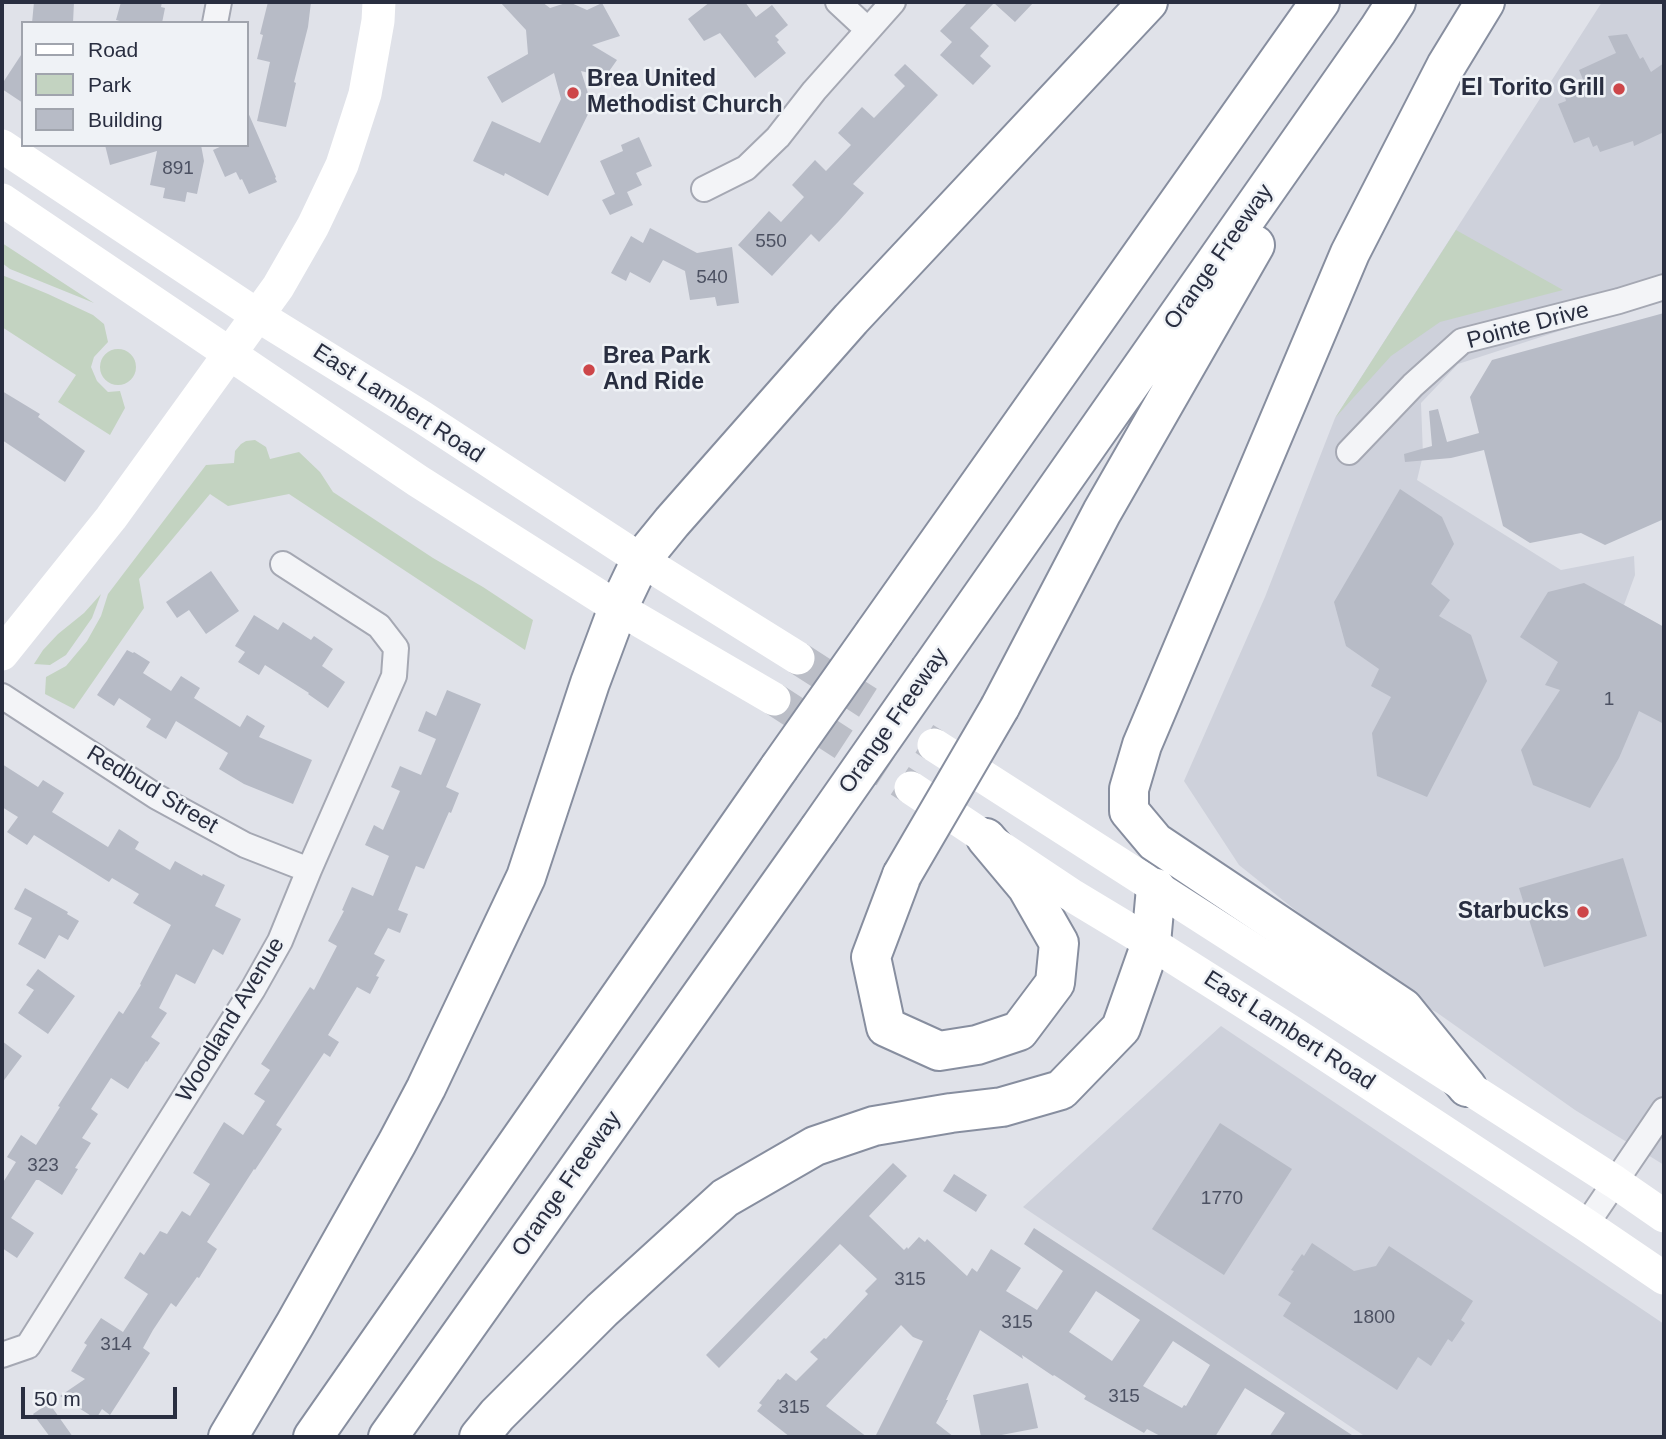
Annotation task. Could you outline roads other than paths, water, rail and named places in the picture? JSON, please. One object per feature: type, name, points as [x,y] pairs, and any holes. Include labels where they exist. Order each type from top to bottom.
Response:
[{"type":"highway","points":[[228,1437],[397,1143],[520,890],[590,683],[618,608],[641,560],[851,319],[1148,2]]},
{"type":"highway","points":[[313,1437],[779,768],[1320,2]]},
{"type":"highway","points":[[1468,1087],[1403,1008],[1155,842],[1129,811],[1129,789],[1142,745],[1350,253],[1446,66],[1485,2]]},
{"type":"highway","points":[[986,838],[1027,887],[1059,943],[1055,983],[1019,1031],[977,1045],[939,1051],[886,1027],[871,957],[902,875],[1000,707],[1102,512],[1387,16]]},
{"type":"highway","name":"Orange Freeway","points":[[387,1437],[819,829],[1387,16]]},
{"type":"highway","points":[[479,1437],[497,1415],[602,1310],[725,1198],[815,1146],[874,1126],[1002,1107],[1061,1090],[1121,1028],[1151,943],[1156,888]]},
{"type":"main road","points":[[2,654],[111,518],[278,287],[313,226],[342,165],[365,94],[379,2]]},
{"type":"main road","name":"East Lambert Road","points":[[2,146],[257,315],[798,657]]},
{"type":"main road","points":[[2,200],[418,481],[618,608],[774,699]]},
{"type":"main road","name":"East Lambert Road","points":[[934,745],[1468,1087],[1664,1216]]},
{"type":"main road","name":"East Lambert Road","points":[[911,788],[1073,896],[1293,1033],[1664,1278]]},
{"type":"street","points":[[215,21],[219,2]]},
{"type":"street","points":[[838,2],[867,29]]},
{"type":"street","points":[[704,189],[746,168],[778,137],[814,91],[893,2]]},
{"type":"street","name":"Pointe Drive","points":[[1349,452],[1413,385],[1462,341],[1619,302],[1664,287]]},
{"type":"street","name":"Woodland Avenue","points":[[3,1356],[28,1346],[253,989],[280,941],[394,676],[396,648],[379,626],[283,564]]},
{"type":"street","name":"Redbud Street","points":[[2,696],[157,797],[245,845],[309,870]]},
{"type":"street","points":[[1586,1225],[1664,1110]]},
{"type":"tunnel","points":[[798,658],[934,745]]},
{"type":"tunnel","points":[[774,699],[911,788]]},
{"type":"place","name":"El Torito Grill","points":[[1619,89]]},
{"type":"place","name":"Brea United Methodist Church","points":[[573,93]]},
{"type":"place","name":"Brea Park And Ride","points":[[589,370]]},
{"type":"place","name":"Starbucks","points":[[1583,912]]}]
